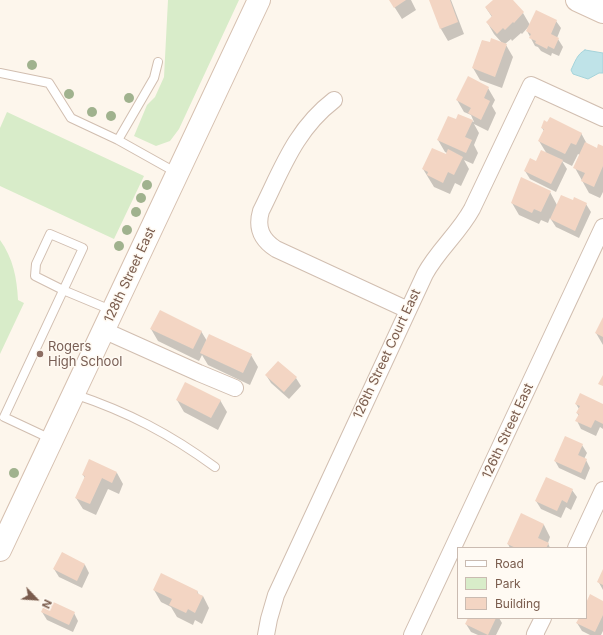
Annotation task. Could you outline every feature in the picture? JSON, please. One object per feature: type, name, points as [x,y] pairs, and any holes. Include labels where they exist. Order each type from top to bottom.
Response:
[{"type":"street","name":"128th Street East","points":[[0,550],[259,0]]},
{"type":"street","points":[[578,0],[603,12]]},
{"type":"street","name":"126th Street Court East","points":[[266,635],[272,605],[278,590],[430,264],[444,245],[460,229],[472,210],[530,85],[603,118]]},
{"type":"street","points":[[334,100],[313,119],[296,142],[261,211],[259,223],[261,234],[266,242],[276,249],[408,310]]},
{"type":"street","name":"126th Street East","points":[[412,635],[603,227]]},
{"type":"street","points":[[103,330],[235,388]]},
{"type":"street","points":[[576,547],[603,490]]},
{"type":"street","points":[[536,634],[543,619]]},
{"type":"lane","points":[[118,140],[154,78],[158,62]]},
{"type":"lane","points":[[0,73],[49,83],[71,118],[118,140],[177,173]]},
{"type":"lane","points":[[52,440],[4,417],[64,290],[83,248],[50,234],[36,264],[35,276],[64,290],[113,311]]},
{"type":"lane","points":[[73,394],[122,412],[155,428],[181,443],[215,467]]},
{"type":"green space","points":[[168,0],[239,0],[179,129],[170,141],[156,146],[134,136],[147,105],[155,97],[164,77]]},
{"type":"green space","points":[[7,112],[144,176],[114,239],[0,186],[0,128]]},
{"type":"green space","points":[[0,240],[14,268],[18,300],[24,303],[0,354]]},
{"type":"water","points":[[585,50],[603,53],[603,73],[599,73],[588,79],[573,74],[571,70],[575,61]]},
{"type":"building","points":[[389,0],[406,0],[394,8]]},
{"type":"building","points":[[429,0],[450,0],[458,22],[440,29]]},
{"type":"building","points":[[493,0],[513,0],[524,12],[514,23],[513,22],[505,30],[503,28],[497,34],[486,22],[492,16],[485,7]]},
{"type":"building","points":[[536,10],[557,20],[551,34],[559,38],[554,49],[548,46],[547,49],[529,38],[531,34],[526,31]]},
{"type":"building","points":[[491,38],[507,44],[495,77],[472,68],[482,40],[490,42]]},
{"type":"building","points":[[468,76],[489,87],[484,98],[490,101],[481,120],[468,113],[471,108],[456,100]]},
{"type":"building","points":[[458,114],[473,120],[465,137],[472,140],[466,153],[437,140],[448,116],[456,119]]},
{"type":"building","points":[[550,117],[582,133],[576,145],[571,143],[565,154],[538,141],[544,129],[541,128],[544,120],[547,122]]},
{"type":"building","points":[[585,142],[597,148],[598,144],[603,146],[603,166],[594,187],[581,181],[585,173],[573,168]]},
{"type":"building","points":[[432,148],[446,154],[448,149],[463,157],[454,175],[448,172],[443,183],[427,175],[428,172],[422,169]]},
{"type":"building","points":[[541,150],[563,160],[551,184],[524,171],[530,158],[536,161]]},
{"type":"building","points":[[521,177],[551,191],[541,212],[534,209],[532,213],[511,203]]},
{"type":"building","points":[[561,195],[573,200],[574,197],[587,203],[575,231],[550,219]]},
{"type":"building","points":[[160,310],[202,331],[193,349],[150,329]]},
{"type":"building","points":[[603,317],[603,337],[595,333]]},
{"type":"building","points":[[209,334],[252,354],[243,373],[200,353]]},
{"type":"building","points":[[278,361],[297,377],[284,392],[265,375]]},
{"type":"building","points":[[603,375],[603,386],[598,384]]},
{"type":"building","points":[[185,382],[221,400],[211,418],[176,400]]},
{"type":"building","points":[[580,393],[603,404],[603,424],[595,420],[591,428],[575,421],[579,414],[576,413],[580,406],[575,404]]},
{"type":"building","points":[[565,436],[583,444],[578,455],[587,459],[581,473],[554,461]]},
{"type":"building","points":[[89,459],[117,472],[112,483],[102,478],[90,504],[75,498],[85,476],[82,475]]},
{"type":"building","points":[[546,477],[573,489],[567,503],[562,500],[557,511],[535,501]]},
{"type":"building","points":[[521,513],[544,524],[538,538],[549,543],[547,547],[514,547],[507,544]]},
{"type":"building","points":[[62,552],[85,564],[77,581],[53,569]]},
{"type":"building","points":[[603,569],[603,585],[597,582]]},
{"type":"building","points":[[161,573],[198,591],[197,593],[203,596],[195,613],[188,609],[186,613],[169,605],[172,599],[153,590]]},
{"type":"building","points":[[590,594],[603,601],[603,615],[595,632],[576,623],[578,619],[587,619],[587,601]]},
{"type":"building","points":[[47,599],[75,612],[69,625],[41,612]]},
{"type":"building","points":[[468,619],[496,619],[488,635],[465,624]]},
{"type":"place","name":"Rogers High School","points":[[40,354]]}]
